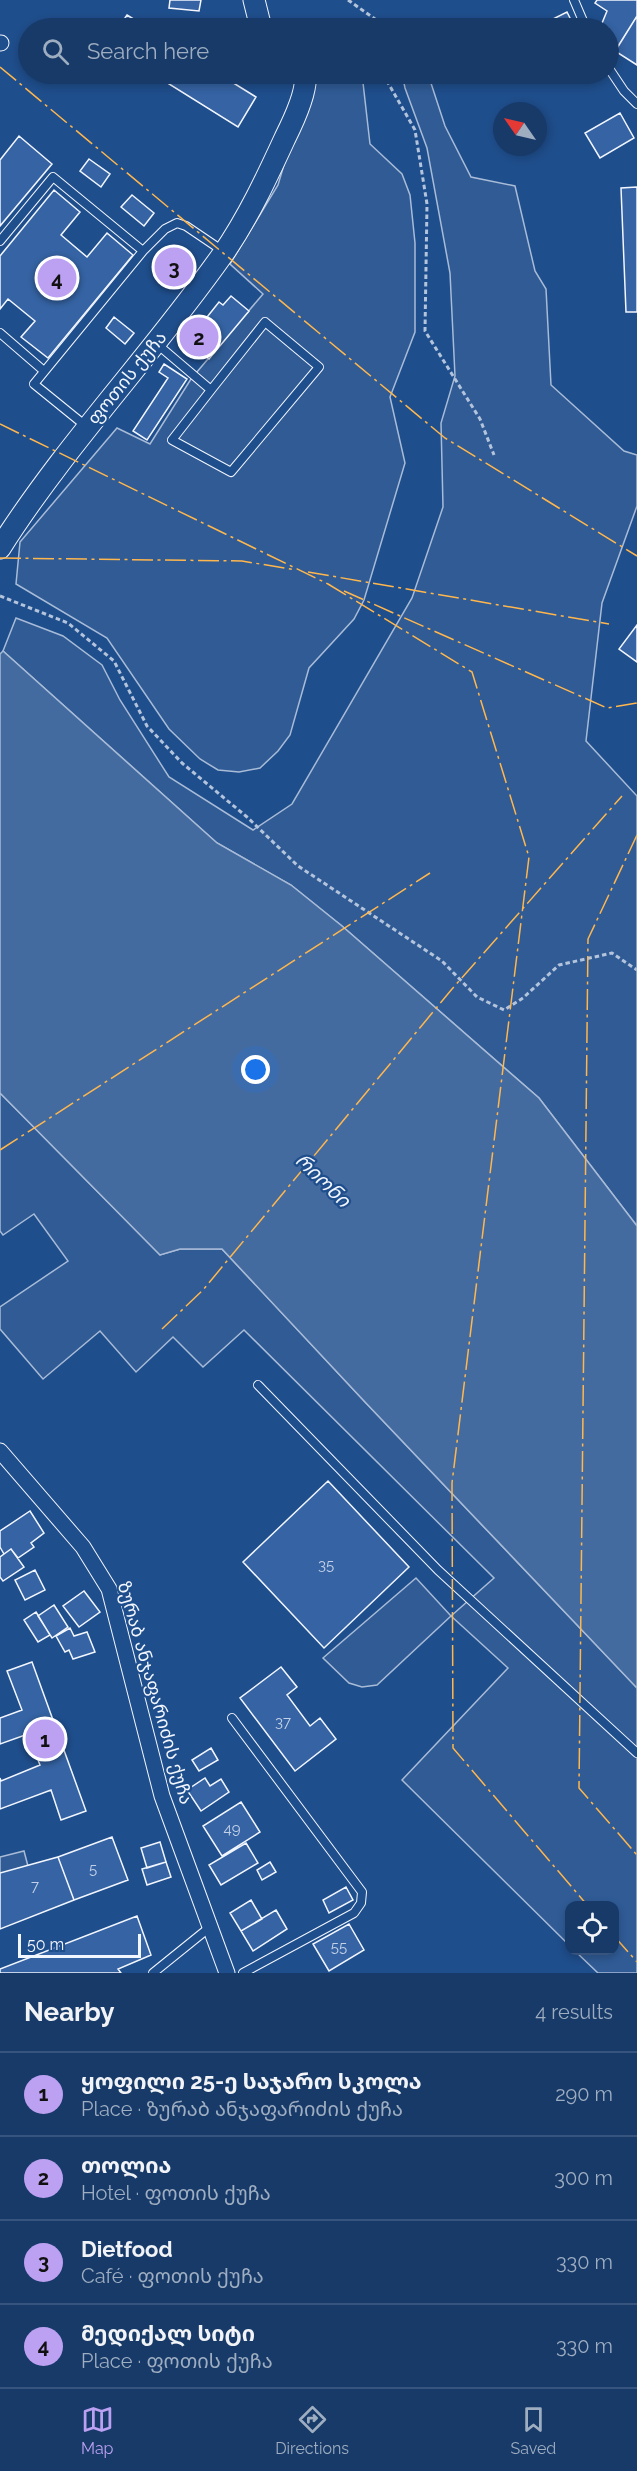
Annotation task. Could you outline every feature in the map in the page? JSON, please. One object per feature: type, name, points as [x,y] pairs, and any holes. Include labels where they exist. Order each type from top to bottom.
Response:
[{"type":"street","points":[[254,0],[258,18]]},
{"type":"street","name":"ფოთის ქუჩა","points":[[0,548],[30,500],[156,343],[224,252],[261,190],[291,125],[306,84]]},
{"type":"street","name":"ზურაბ ანჯაფარიძის ქუჩა","points":[[0,1451],[83,1547],[109,1588],[162,1796],[227,1973]]},
{"type":"lane","points":[[574,0],[582,18]]},
{"type":"lane","points":[[619,83],[637,104]]},
{"type":"lane","points":[[0,241],[53,177],[143,251]]},
{"type":"lane","points":[[87,428],[34,384],[44,371],[143,251],[165,229],[177,223],[186,226],[224,252]]},
{"type":"lane","points":[[265,322],[319,367],[231,472],[172,440],[211,390],[265,322]]},
{"type":"lane","points":[[0,333],[44,371]]},
{"type":"lane","points":[[156,343],[211,390]]},
{"type":"lane","points":[[258,1385],[438,1570],[637,1753]]},
{"type":"lane","points":[[232,1718],[362,1892],[361,1903],[354,1913],[243,1973]]},
{"type":"lane","points":[[153,1973],[210,1927]]},
{"type":"path","points":[[348,0],[374,18]]},
{"type":"path","points":[[389,84],[415,130],[427,204],[424,331],[480,419],[494,455]]},
{"type":"path","points":[[0,596],[68,623],[114,661],[147,726],[182,763],[248,817],[298,866],[442,961],[477,998],[504,1010],[523,998],[559,965],[612,953],[637,970]]},
{"type":"shaded area","points":[[308,84],[363,84],[370,144],[402,174],[410,195],[415,243],[415,332],[390,397],[405,463],[364,600],[354,619],[309,668],[290,735],[278,751],[260,768],[239,772],[218,770],[200,759],[169,729],[107,638],[16,584],[20,542],[117,428],[150,444],[191,379],[263,294],[230,264],[278,185]]},
{"type":"shaded area","points":[[404,84],[431,84],[445,126],[471,177],[515,186],[535,271],[546,289],[551,385],[624,451],[637,455],[637,506],[602,603],[586,741],[637,796],[637,1226],[539,1098],[342,926],[291,885],[217,843],[3,651],[16,618],[63,636],[102,665],[120,700],[169,777],[253,830],[292,804],[412,598],[443,507],[441,423],[455,376],[450,273],[427,148]]},
{"type":"shaded area","points":[[0,1093],[160,1255],[180,1249],[222,1249],[637,1688],[637,1973],[598,1973],[579,1955],[619,1955],[619,1901],[565,1901],[565,1941],[402,1780],[508,1668],[451,1616],[494,1578],[244,1330],[203,1367],[173,1337],[136,1372],[100,1331],[43,1379],[0,1329],[0,1307],[68,1261],[34,1214],[3,1235],[0,1231]]},
{"type":"shaded area","points":[[416,1578],[451,1616],[377,1685],[362,1687],[349,1683],[323,1658]]},
{"type":"shaded area","points":[[24,1851],[29,1870],[0,1877],[0,1857]]},
{"type":"water","name":"რიონი","points":[[3,651],[217,843],[291,885],[342,926],[539,1098],[637,1226],[637,1688],[222,1249],[180,1249],[160,1255],[0,1093],[0,654]]},
{"type":"building","points":[[170,0],[201,0],[199,11],[169,8]]},
{"type":"building","points":[[597,0],[637,0],[637,16],[619,45],[619,18],[604,18],[607,11],[595,3]]},
{"type":"building","points":[[567,12],[570,18],[555,18]]},
{"type":"building","points":[[637,16],[637,65],[619,54],[619,45]]},
{"type":"building","points":[[169,84],[235,84],[256,97],[238,127]]},
{"type":"building","points":[[620,113],[634,138],[600,158],[585,133]]},
{"type":"building","points":[[19,136],[52,164],[0,226],[0,160]]},
{"type":"building","points":[[89,159],[110,174],[101,187],[80,171]]},
{"type":"building","points":[[637,187],[637,312],[626,312],[621,188]]},
{"type":"building","points":[[54,190],[80,212],[61,235],[87,257],[107,233],[133,255],[48,358],[21,337],[35,321],[8,299],[0,309],[0,256]]},
{"type":"building","points":[[132,195],[154,213],[144,226],[121,207]]},
{"type":"building","points":[[173,251],[190,264],[176,282],[160,268]]},
{"type":"building","points":[[231,296],[249,311],[209,359],[188,341],[219,302],[223,305]]},
{"type":"building","points":[[114,317],[134,333],[125,344],[106,328]]},
{"type":"building","points":[[164,364],[187,379],[147,440],[133,431],[168,378],[159,372]]},
{"type":"building","points":[[637,625],[637,662],[619,649]]},
{"type":"building","points":[[328,1481],[409,1567],[324,1648],[243,1562]]},
{"type":"building","points":[[30,1511],[44,1533],[31,1543],[34,1547],[18,1558],[11,1549],[4,1554],[0,1547],[0,1531]]},
{"type":"building","points":[[11,1549],[24,1567],[3,1581],[0,1577],[0,1557]]},
{"type":"building","points":[[35,1570],[45,1590],[25,1600],[15,1580]]},
{"type":"building","points":[[84,1591],[100,1612],[79,1627],[63,1606]]},
{"type":"building","points":[[54,1605],[68,1627],[52,1638],[38,1616]]},
{"type":"building","points":[[36,1612],[50,1635],[38,1642],[24,1620]]},
{"type":"building","points":[[70,1628],[74,1636],[87,1632],[95,1652],[73,1659],[69,1650],[65,1652],[56,1636]]},
{"type":"building","points":[[32,1662],[86,1811],[61,1820],[51,1790],[0,1809],[0,1778],[1,1781],[40,1765],[28,1734],[0,1744],[0,1718],[22,1710],[7,1671]]},
{"type":"building","points":[[281,1667],[297,1687],[287,1695],[310,1726],[320,1718],[336,1739],[295,1771],[240,1698]]},
{"type":"building","points":[[211,1748],[218,1760],[199,1771],[192,1760]]},
{"type":"building","points":[[205,1778],[210,1786],[221,1779],[229,1792],[201,1811],[187,1790]]},
{"type":"building","points":[[241,1802],[260,1832],[222,1856],[203,1826]]},
{"type":"building","points":[[112,1837],[128,1880],[74,1900],[58,1857]]},
{"type":"building","points":[[160,1842],[166,1862],[147,1868],[141,1848]]},
{"type":"building","points":[[246,1843],[258,1863],[221,1885],[209,1865]]},
{"type":"building","points":[[58,1857],[74,1900],[0,1929],[0,1873]]},
{"type":"building","points":[[166,1862],[171,1877],[147,1885],[142,1869]]},
{"type":"building","points":[[270,1862],[276,1872],[262,1880],[257,1870]]},
{"type":"building","points":[[346,1887],[353,1900],[329,1913],[323,1900]]},
{"type":"building","points":[[251,1900],[262,1919],[241,1931],[230,1913]]},
{"type":"building","points":[[276,1910],[287,1929],[253,1951],[241,1931]]},
{"type":"building","points":[[137,1916],[151,1955],[118,1969],[121,1973],[0,1973],[0,1969]]},
{"type":"building","points":[[349,1924],[364,1950],[329,1971],[313,1944]]},
{"type":"power","points":[[0,67],[18,82]]},
{"type":"power","points":[[20,84],[445,438],[637,556]]},
{"type":"power","points":[[0,424],[330,585]]},
{"type":"power","points":[[0,558],[242,561],[296,570]]},
{"type":"power","points":[[308,572],[609,624]]},
{"type":"power","points":[[328,584],[472,672],[529,857],[452,1483],[453,1748],[584,1901]]},
{"type":"power","points":[[344,591],[607,708],[637,703]]},
{"type":"power","points":[[162,1329],[203,1290],[452,989],[622,796]]},
{"type":"power","points":[[637,835],[588,939],[579,1788],[637,1855]]},
{"type":"power","points":[[0,1150],[430,873]]},
{"type":"power","points":[[619,1942],[637,1962]]},
{"type":"place","name":"Dietfood","points":[[174,267]]},
{"type":"place","name":"მედიქალ სიტი","points":[[57,278]]},
{"type":"place","name":"თოლია","points":[[199,337]]},
{"type":"place","name":"ყოფილი 25-ე საჯარო სკოლა","points":[[45,1739]]}]
